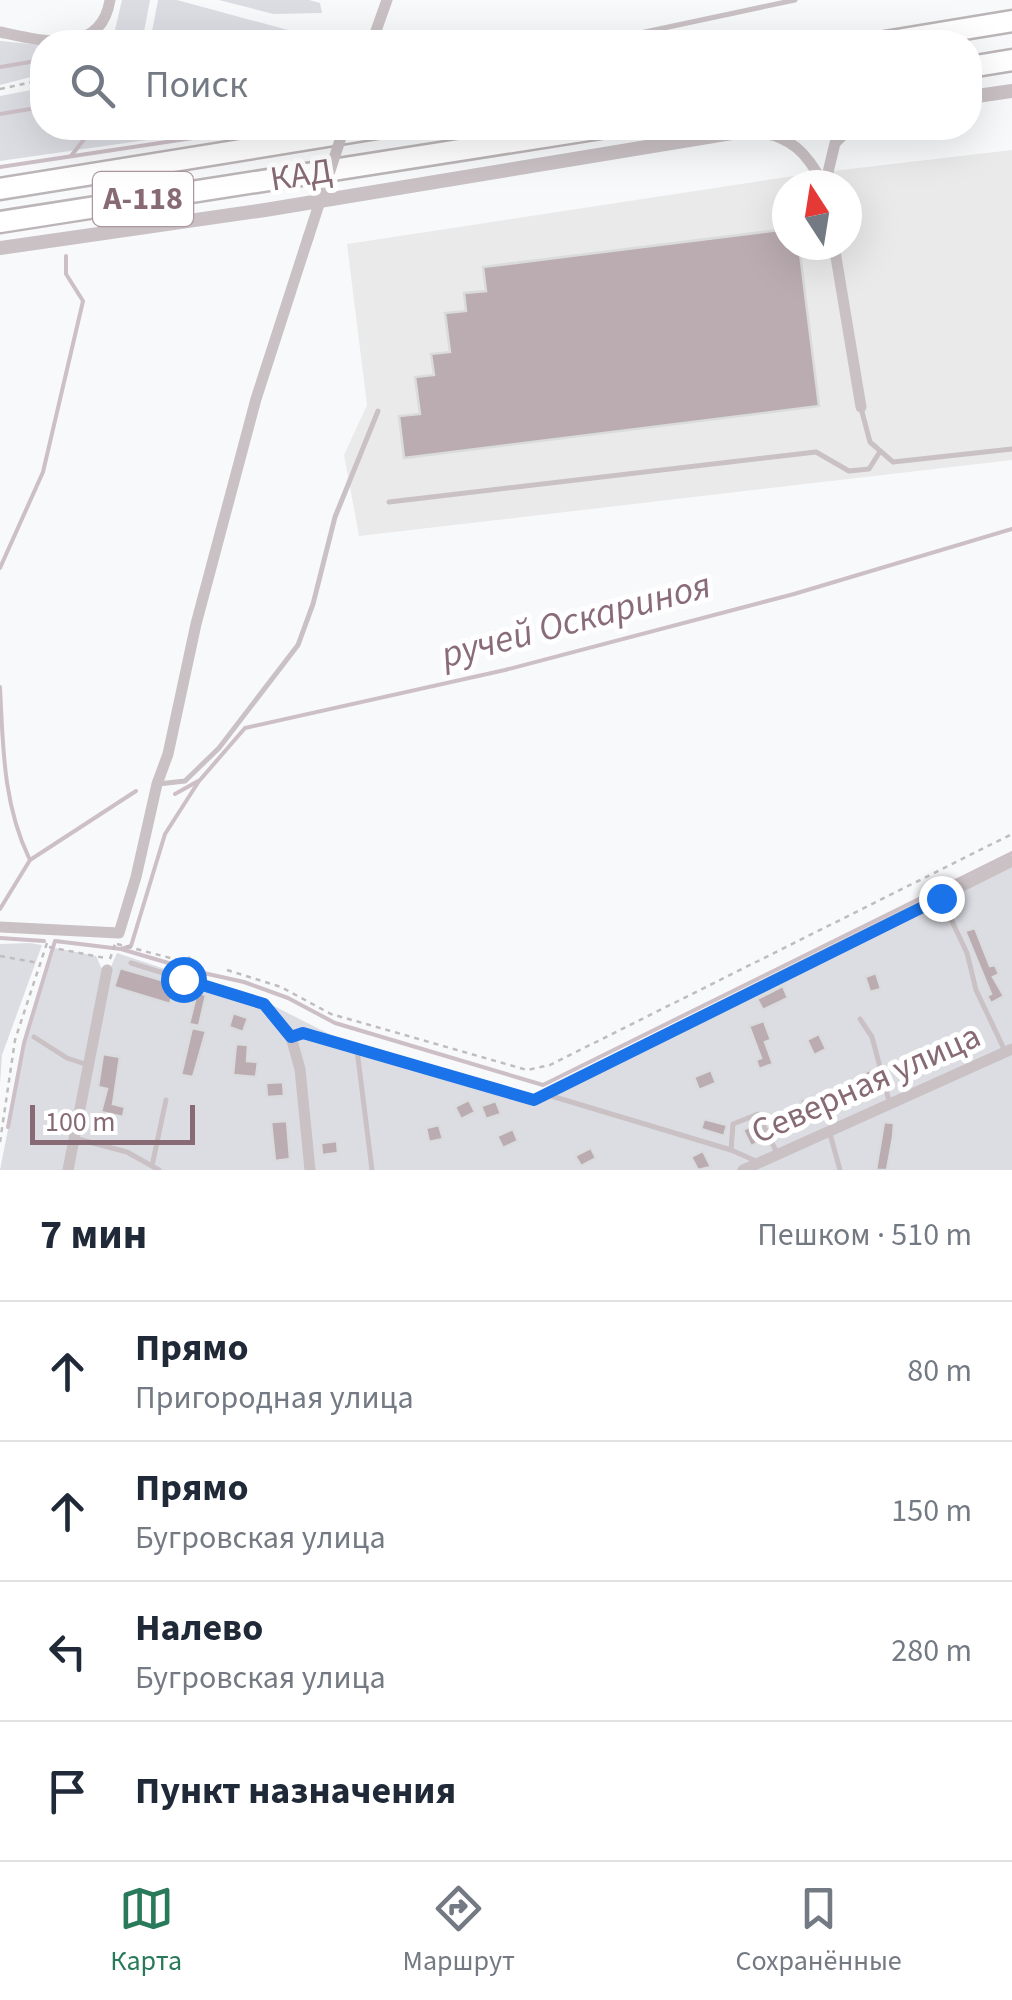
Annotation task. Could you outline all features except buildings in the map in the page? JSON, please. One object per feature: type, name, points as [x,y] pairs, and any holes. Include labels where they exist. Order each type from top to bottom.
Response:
[{"type":"highway","points":[[958,30],[1012,21]]},
{"type":"highway","points":[[982,66],[1012,60]]},
{"type":"highway","name":"КАД","points":[[0,189],[303,140]]},
{"type":"highway","name":"КАД","points":[[0,222],[524,140]]},
{"type":"street","points":[[99,30],[110,0]]},
{"type":"street","points":[[376,30],[387,0]]},
{"type":"street","points":[[0,32],[30,35]]},
{"type":"street","points":[[982,96],[1012,92]]},
{"type":"street","points":[[0,926],[119,933],[256,399],[340,140]]},
{"type":"street","points":[[0,248],[265,210],[686,140]]},
{"type":"street","points":[[788,140],[800,146],[815,170]]},
{"type":"street","points":[[828,170],[838,140]]},
{"type":"street","points":[[836,260],[861,407]]},
{"type":"street","points":[[310,1170],[300,1069],[291,1037],[303,1033],[534,1100],[1012,861]]},
{"type":"street","points":[[68,1170],[107,970]]},
{"type":"street","name":"Северная улица","points":[[743,1170],[1008,1051]]},
{"type":"lane","points":[[654,30],[795,0]]},
{"type":"lane","points":[[861,407],[866,434],[879,453],[893,462],[1012,449]]},
{"type":"lane","points":[[156,784],[185,781],[219,748],[298,645],[336,517],[378,411]]},
{"type":"lane","points":[[389,502],[816,452],[849,471],[869,468],[879,453]]},
{"type":"lane","points":[[941,898],[968,953],[976,990],[1008,1051]]},
{"type":"lane","points":[[183,979],[188,962]]},
{"type":"lane","points":[[131,963],[264,1004],[291,1037]]},
{"type":"lane","points":[[860,1019],[872,1037],[890,1104]]},
{"type":"lane","points":[[34,1037],[66,1058],[88,1065]]},
{"type":"lane","points":[[356,1050],[372,1170]]},
{"type":"lane","points":[[545,1094],[732,1150],[759,1162]]},
{"type":"lane","points":[[152,1166],[166,1100]]},
{"type":"lane","points":[[732,1150],[733,1124],[758,1114],[777,1154]]},
{"type":"lane","points":[[829,1131],[840,1170]]},
{"type":"lane","points":[[74,1138],[127,1152],[159,1170]]},
{"type":"path","points":[[0,89],[30,83]]},
{"type":"path","points":[[228,970],[281,987],[331,1014],[527,1070],[550,1065],[1012,834]]},
{"type":"path","points":[[0,1142],[16,1040],[52,930]]},
{"type":"path","points":[[113,950],[117,944],[188,962]]},
{"type":"path","points":[[46,947],[131,963]]},
{"type":"path","points":[[0,956],[40,964]]},
{"type":"shaded area","points":[[122,0],[150,0],[144,30],[115,30]]},
{"type":"shaded area","points":[[158,0],[177,0],[288,30],[152,30]]},
{"type":"shaded area","points":[[219,0],[309,0],[320,3],[322,13],[273,14]]},
{"type":"shaded area","points":[[0,41],[30,44],[30,77],[0,85]]},
{"type":"shaded area","points":[[30,90],[30,140],[146,140],[0,161],[0,96]]},
{"type":"shaded area","points":[[1012,150],[1012,460],[359,536],[344,455],[367,405],[347,244],[772,179],[772,260],[862,260],[862,170],[841,170]]},
{"type":"shaded area","points":[[1012,856],[1012,1170],[0,1170],[24,1048],[55,948],[96,956],[102,969],[109,971],[117,953],[270,1004],[331,1035],[534,1096]]},
{"type":"shaded area","points":[[0,944],[42,945],[2,1055],[0,1083]]},
{"type":"waterway","points":[[0,67],[30,62]]},
{"type":"waterway","points":[[0,114],[30,109]]},
{"type":"waterway","points":[[71,156],[84,140]]},
{"type":"waterway","points":[[0,167],[180,140]]},
{"type":"waterway","points":[[0,568],[43,472],[83,301],[66,274],[66,256]]},
{"type":"waterway","name":"ручей Оскариноя","points":[[175,794],[200,780],[245,728],[505,670],[794,594],[1012,529]]},
{"type":"waterway","points":[[0,687],[9,796],[29,858]]},
{"type":"waterway","points":[[182,967],[121,949],[131,946],[165,834],[199,781]]},
{"type":"waterway","name":"ручей Оскариноя","points":[[0,909],[30,860],[136,791]]},
{"type":"waterway","points":[[190,970],[244,982],[288,998],[335,1023],[543,1085],[1012,853]]},
{"type":"waterway","name":"ручей Оскариноя","points":[[0,938],[44,941]]},
{"type":"waterway","points":[[8,1127],[24,1043],[55,941],[121,949]]},
{"type":"route","points":[[183,979],[264,1004],[291,1037],[303,1033],[534,1100],[941,898]]}]
